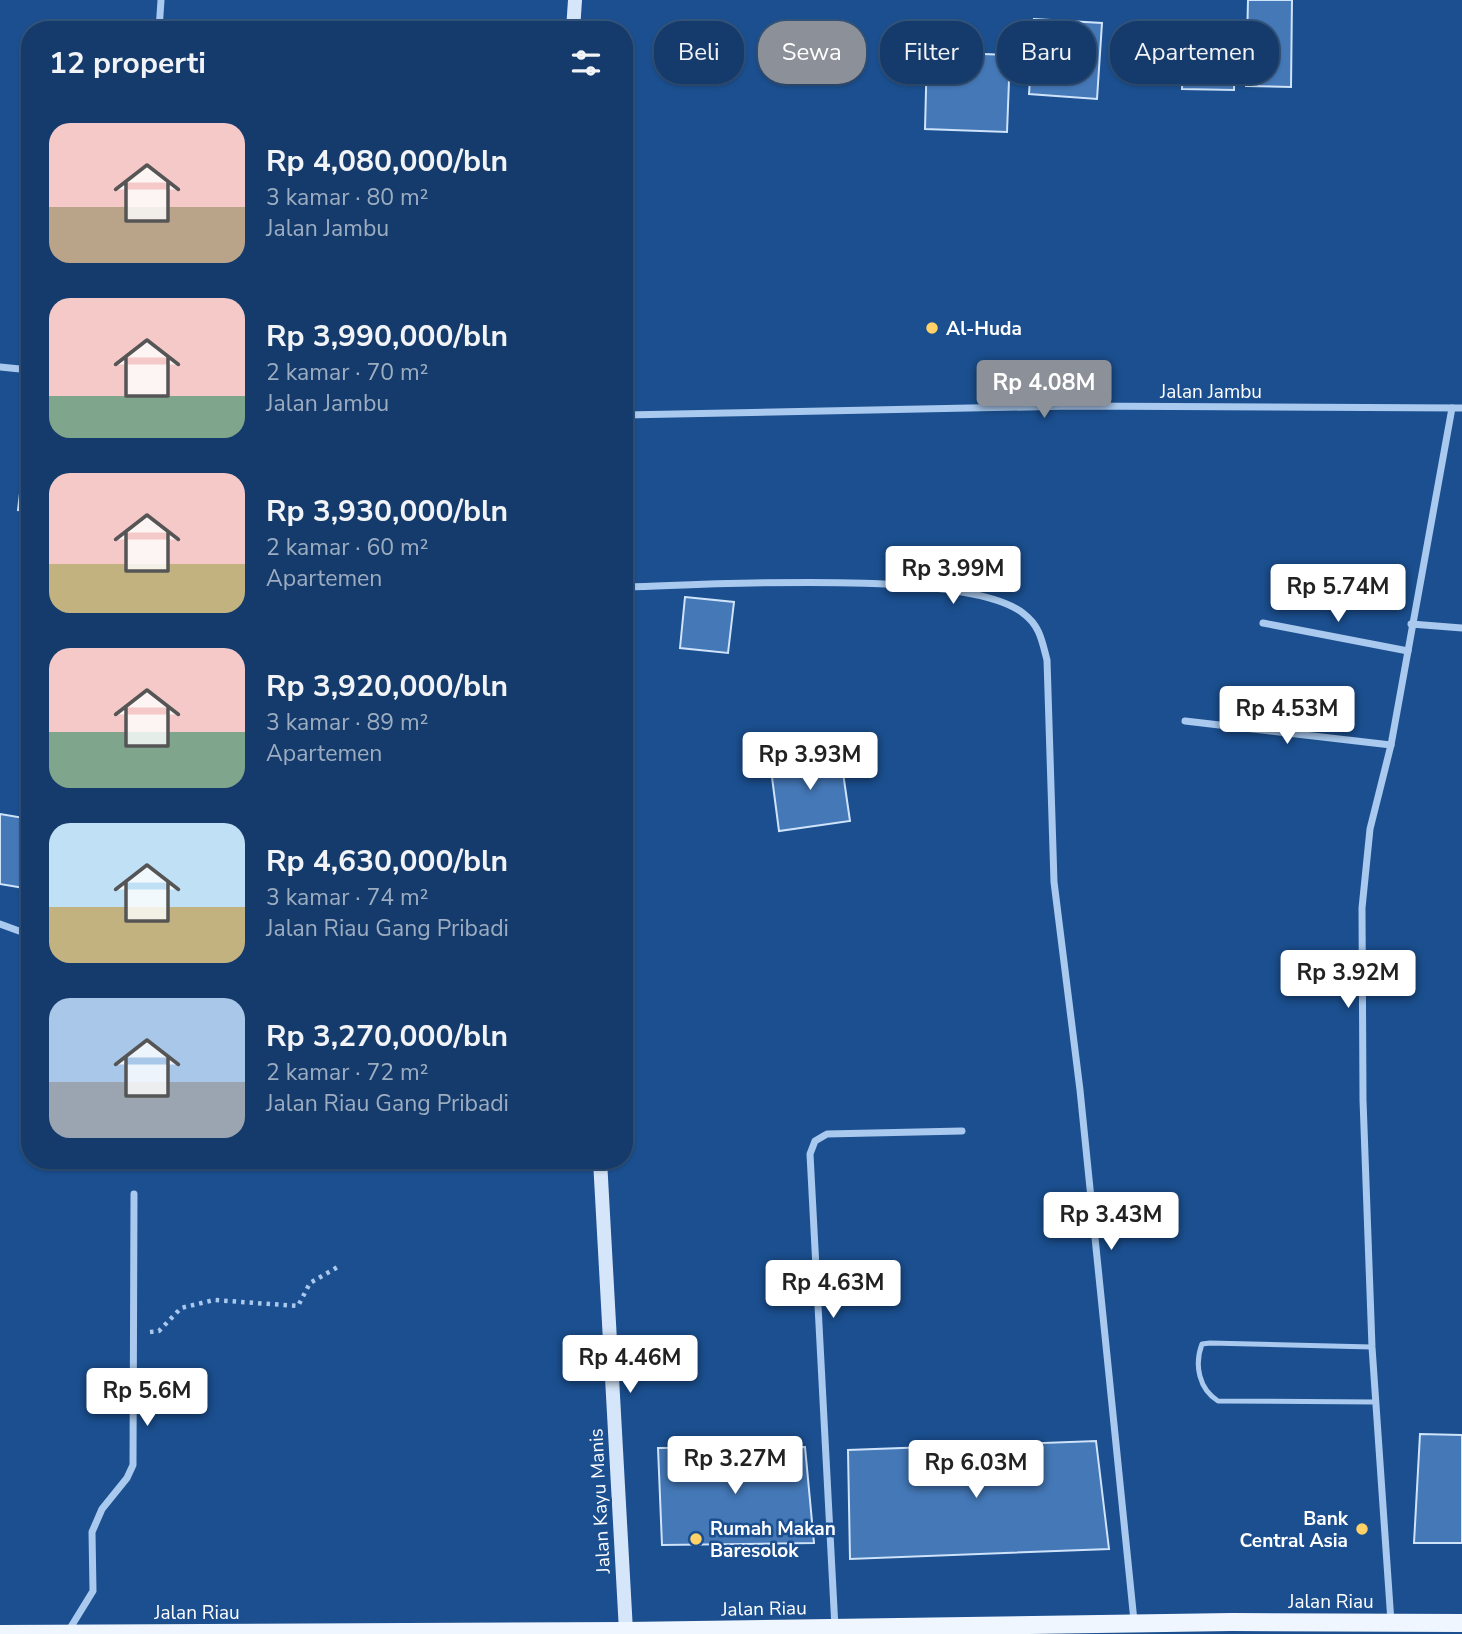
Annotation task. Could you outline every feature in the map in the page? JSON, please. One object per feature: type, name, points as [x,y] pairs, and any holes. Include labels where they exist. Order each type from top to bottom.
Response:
[{"type":"main road","name":"Jalan Riau","points":[[0,1634],[757,1632],[835,1628],[1079,1630],[1135,1625],[1199,1629],[1391,1622],[1462,1623]]},
{"type":"street","points":[[160,21],[161,0]]},
{"type":"street","points":[[574,21],[575,0]]},
{"type":"street","points":[[0,366],[21,369]]},
{"type":"street","name":"Jalan Jambu","points":[[633,415],[1072,406],[1462,408]]},
{"type":"street","points":[[1391,1622],[1372,1347],[1363,1100],[1362,908],[1370,829],[1391,745],[1451,408]]},
{"type":"street","points":[[633,587],[909,583],[998,600],[1023,612],[1039,629],[1047,660],[1054,882],[1080,1090],[1135,1625]]},
{"type":"street","points":[[1263,622],[1408,651]]},
{"type":"street","points":[[1411,624],[1462,628]]},
{"type":"street","points":[[1185,721],[1391,745]]},
{"type":"street","points":[[0,924],[21,932]]},
{"type":"street","points":[[835,1628],[810,1154],[815,1140],[827,1134],[962,1131]]},
{"type":"street","name":"Jalan Kayu Manis","points":[[600,1169],[626,1631]]},
{"type":"street","points":[[67,1634],[93,1591],[92,1532],[102,1509],[127,1478],[133,1465],[134,1194]]},
{"type":"lane","points":[[1372,1347],[1210,1343],[1202,1344],[1199,1353],[1202,1385],[1207,1394],[1218,1401],[1376,1402]]},
{"type":"path","points":[[132,1334],[159,1331],[181,1308],[214,1300],[298,1306],[310,1283],[341,1265]]},
{"type":"building","points":[[1248,0],[1292,0],[1291,87],[1246,86],[1279,84],[1279,21],[1248,21]]},
{"type":"building","points":[[1034,19],[1068,21],[1034,21]]},
{"type":"building","points":[[1096,23],[1102,23],[1097,99],[1029,94],[1030,84],[1096,84]]},
{"type":"building","points":[[983,54],[997,55],[997,84],[1009,84],[1007,132],[925,129],[926,84],[983,84]]},
{"type":"building","points":[[1182,84],[1234,84],[1234,90],[1182,89]]},
{"type":"building","points":[[21,485],[21,510],[18,510]]},
{"type":"building","points":[[685,597],[734,602],[728,653],[680,648]]},
{"type":"building","points":[[840,752],[850,821],[779,831],[770,762]]},
{"type":"building","points":[[0,814],[21,818],[21,888],[0,884]]},
{"type":"building","points":[[1420,1434],[1462,1435],[1462,1543],[1414,1543]]},
{"type":"building","points":[[1096,1441],[1109,1549],[850,1559],[848,1450]]},
{"type":"building","points":[[805,1447],[814,1543],[662,1545],[658,1448]]},
{"type":"place","name":"Al-Huda","points":[[932,328]]},
{"type":"place","name":"Bank Central Asia","points":[[1362,1529]]},
{"type":"place","name":"Rumah Makan Baresolok","points":[[696,1539]]}]
